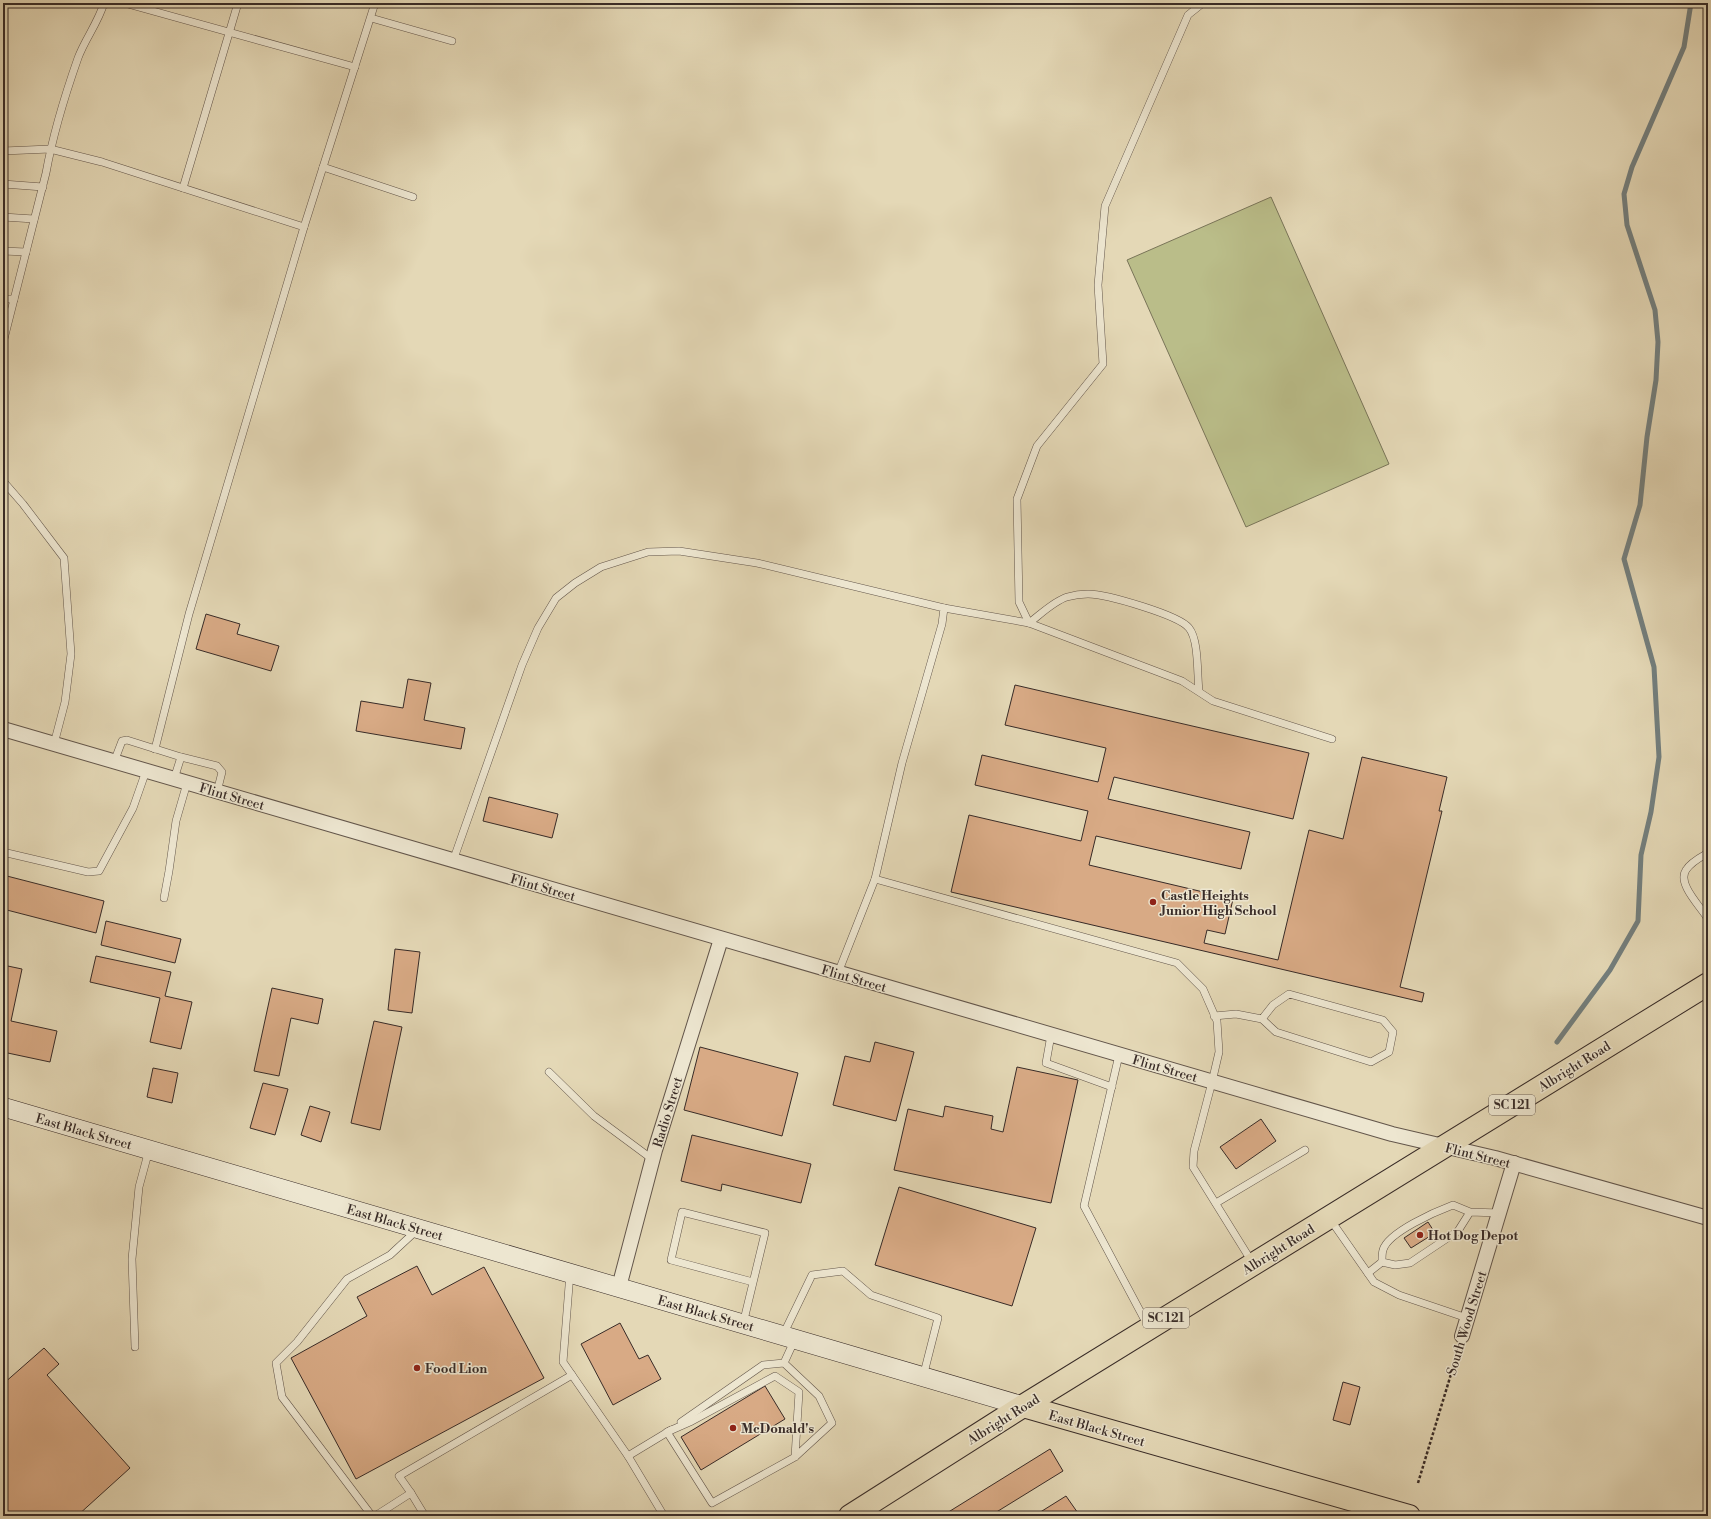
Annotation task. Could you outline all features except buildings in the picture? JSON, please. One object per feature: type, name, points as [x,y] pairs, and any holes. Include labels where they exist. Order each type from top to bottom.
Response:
[{"type":"main road","name":"Albright Road","points":[[850,1516],[1023,1406],[1708,984]]},
{"type":"main road","name":"East Black Street","points":[[1023,1406],[1409,1516]]},
{"type":"street","name":"Flint Street","points":[[3,729],[1392,1134],[1514,1164],[1708,1218]]},
{"type":"street","name":"Radio Street","points":[[619,1287],[652,1159],[721,939]]},
{"type":"street","name":"East Black Street","points":[[3,1108],[1023,1406]]},
{"type":"street","name":"South Wood Street","points":[[1462,1336],[1514,1164]]},
{"type":"lane","points":[[4,339],[43,186],[50,149],[79,57],[101,14],[104,3]]},
{"type":"lane","points":[[124,3],[355,67]]},
{"type":"lane","points":[[183,188],[228,32],[238,3]]},
{"type":"lane","points":[[155,749],[189,614],[304,227],[375,3]]},
{"type":"lane","points":[[1029,622],[1018,602],[1017,499],[1037,446],[1103,364],[1098,285],[1105,206],[1188,15],[1203,3]]},
{"type":"lane","points":[[371,18],[452,41]]},
{"type":"lane","points":[[3,151],[50,149],[102,162],[304,227]]},
{"type":"lane","points":[[323,167],[413,197]]},
{"type":"lane","points":[[3,184],[43,186]]},
{"type":"lane","points":[[3,217],[34,219]]},
{"type":"lane","points":[[3,251],[26,252]]},
{"type":"lane","points":[[3,299],[14,299]]},
{"type":"lane","points":[[3,481],[23,504],[64,558],[71,654],[65,702],[54,744]]},
{"type":"lane","points":[[453,861],[522,665],[538,628],[556,598],[575,583],[601,567],[648,552],[679,551],[757,563],[944,608],[1029,622],[1182,681],[1213,701],[1332,739]]},
{"type":"lane","points":[[1029,622],[1061,599],[1073,595],[1088,594],[1147,608],[1172,616],[1189,628],[1194,639],[1199,691]]},
{"type":"lane","points":[[838,973],[875,880],[902,763],[942,624],[944,608]]},
{"type":"lane","points":[[114,762],[122,741],[127,740],[181,757],[217,766],[222,772],[217,792]]},
{"type":"lane","points":[[164,898],[181,781],[181,757]]},
{"type":"lane","points":[[7,853],[88,872],[99,871],[133,808],[146,771]]},
{"type":"lane","points":[[1708,853],[1690,865],[1683,875],[1686,888],[1706,916],[1708,915]]},
{"type":"lane","points":[[875,880],[1177,963],[1203,989],[1217,1021],[1218,1052],[1212,1082],[1194,1151],[1193,1167],[1253,1264]]},
{"type":"lane","points":[[1214,1016],[1236,1014],[1262,1019],[1276,1032],[1371,1062],[1389,1052],[1393,1032],[1383,1020],[1289,994],[1273,1005],[1262,1019]]},
{"type":"lane","points":[[1051,1035],[1046,1062],[1112,1087]]},
{"type":"lane","points":[[1119,1055],[1084,1206],[1149,1328]]},
{"type":"lane","points":[[549,1072],[594,1116],[652,1159]]},
{"type":"lane","points":[[135,1347],[132,1259],[139,1187],[149,1150]]},
{"type":"lane","points":[[1216,1203],[1305,1150]]},
{"type":"lane","points":[[1368,1273],[1382,1262],[1383,1249],[1390,1239],[1425,1216],[1453,1205],[1470,1212],[1499,1213]]},
{"type":"lane","points":[[743,1324],[765,1233],[682,1212],[671,1260],[753,1282]]},
{"type":"lane","points":[[1382,1262],[1395,1265],[1410,1263],[1458,1231],[1470,1212]]},
{"type":"lane","points":[[1328,1218],[1374,1282],[1399,1295],[1468,1318]]},
{"type":"lane","points":[[411,1493],[374,1516],[282,1397],[276,1363],[297,1342],[347,1279],[390,1255],[418,1229]]},
{"type":"lane","points":[[784,1363],[789,1338],[812,1275],[843,1271],[871,1295],[938,1318],[923,1377]]},
{"type":"lane","points":[[570,1273],[563,1362],[628,1456],[664,1516]]},
{"type":"lane","points":[[628,1456],[667,1432],[763,1365],[784,1363],[819,1396],[832,1423],[795,1457],[712,1503],[667,1432]]},
{"type":"lane","points":[[425,1516],[400,1476],[572,1375]]},
{"type":"lane","points":[[667,1432],[692,1421],[775,1376],[799,1392],[795,1457]]},
{"type":"path","name":"South Wood Street","points":[[1418,1483],[1462,1336]]},
{"type":"green space","points":[[1271,197],[1389,464],[1246,527],[1127,260]]},
{"type":"waterway","points":[[1557,1042],[1610,970],[1638,921],[1641,855],[1651,812],[1659,757],[1654,667],[1624,559],[1640,505],[1647,437],[1656,380],[1658,342],[1655,310],[1627,225],[1624,194],[1632,167],[1684,47],[1691,3]]},
{"type":"place","name":"Castle Heights Junior High School","points":[[1153,902]]},
{"type":"place","name":"Hot Dog Depot","points":[[1420,1235]]},
{"type":"place","name":"Food Lion","points":[[417,1368]]},
{"type":"place","name":"McDonald's","points":[[733,1428]]}]
